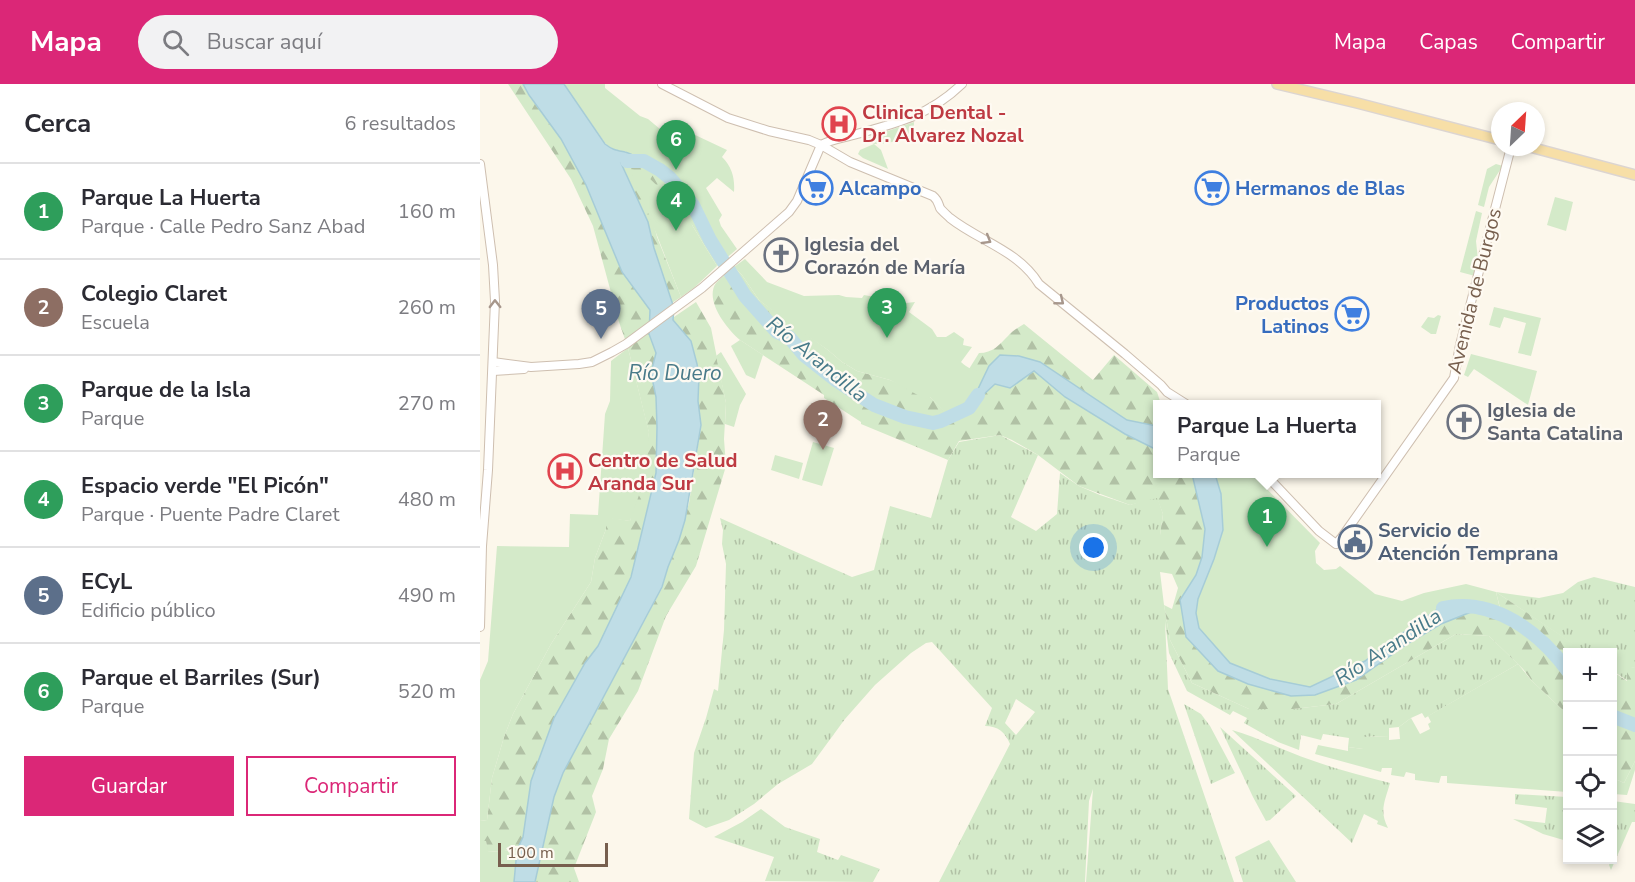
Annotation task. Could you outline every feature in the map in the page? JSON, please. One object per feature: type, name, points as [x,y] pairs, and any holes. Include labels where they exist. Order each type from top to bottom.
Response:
[{"type":"main road","points":[[1277,84],[1491,138]]},
{"type":"main road","points":[[1545,151],[1635,175]]},
{"type":"street","points":[[662,84],[728,118],[820,145],[850,162],[930,194],[937,199],[941,208],[951,218],[1008,253],[1039,284],[1179,400]]},
{"type":"street","points":[[493,367],[531,367],[592,362],[626,344],[692,296],[789,212],[797,201],[820,145],[911,118],[938,104],[962,84]]},
{"type":"street","name":"Avenida de Burgos","points":[[1268,478],[1319,531],[1336,544],[1454,378],[1460,345],[1509,156]]},
{"type":"street","points":[[480,164],[495,301],[480,627]]},
{"type":"green space","points":[[508,84],[523,84],[529,96],[561,139],[586,185],[622,272],[650,310],[649,334],[656,353],[651,373],[656,397],[656,473],[631,577],[598,646],[585,663],[554,718],[523,838],[517,850],[487,852],[486,841],[480,841],[480,821],[487,820],[492,778],[504,737],[513,714],[551,644],[591,582],[595,558],[606,529],[606,517],[630,521],[649,433],[628,348],[593,226],[571,179]]},
{"type":"green space","points":[[564,84],[605,84],[605,88],[666,134],[674,125],[727,150],[722,157],[732,173],[734,192],[717,178],[706,188],[722,215],[719,220],[721,226],[737,249],[723,261],[696,212],[679,189],[659,170],[643,160],[605,143]]},
{"type":"green space","points":[[914,122],[911,132],[901,139],[875,144],[864,139]]},
{"type":"green space","points":[[874,144],[881,150],[888,169],[858,154],[860,150]]},
{"type":"green space","points":[[644,161],[665,175],[685,196],[723,261],[717,266],[692,225],[653,221],[681,297],[672,303],[648,222],[621,162],[642,164]]},
{"type":"green space","points":[[1496,164],[1503,166],[1489,187],[1484,207],[1478,205],[1487,169]]},
{"type":"green space","points":[[630,169],[643,172],[678,206],[717,266],[681,297],[650,217]]},
{"type":"green space","points":[[1555,197],[1573,202],[1566,231],[1547,225]]},
{"type":"green space","points":[[1476,211],[1482,213],[1476,241],[1478,260],[1475,276],[1460,272]]},
{"type":"green space","points":[[745,259],[767,282],[804,296],[839,295],[862,298],[864,295],[906,303],[915,302],[909,312],[932,329],[937,337],[946,337],[954,332],[964,339],[963,345],[972,347],[961,362],[974,370],[989,370],[979,394],[969,408],[950,418],[930,397],[925,399],[890,380],[857,371],[759,300],[734,267]]},
{"type":"green space","points":[[734,267],[759,300],[842,362],[857,371],[890,380],[930,397],[950,417],[969,408],[995,384],[1010,388],[1034,371],[1065,397],[1125,434],[1153,448],[1153,478],[1193,478],[1205,529],[1202,557],[1196,575],[1180,600],[1407,644],[1459,615],[1483,609],[1501,612],[1496,592],[1580,648],[1563,648],[1563,710],[1489,636],[1456,634],[1336,704],[1293,709],[1249,709],[1192,683],[1170,640],[1164,605],[1172,609],[1178,588],[1172,574],[1160,572],[1160,535],[1163,514],[1157,498],[1130,505],[1079,486],[1038,455],[1000,435],[959,441],[948,460],[861,424],[824,398],[824,395],[740,340],[729,329],[715,306],[713,290],[716,283]]},
{"type":"green space","points":[[696,302],[711,328],[726,403],[724,439],[726,466],[696,566],[666,616],[638,691],[609,739],[603,769],[592,796],[596,812],[574,868],[579,882],[535,882],[554,797],[563,773],[662,588],[679,540],[689,503],[701,425],[698,401],[699,376],[691,341],[673,320]]},
{"type":"green space","points":[[1494,307],[1541,318],[1531,356],[1518,353],[1526,323],[1504,317],[1500,328],[1489,325]]},
{"type":"green space","points":[[1441,316],[1436,334],[1431,334],[1421,327],[1428,317],[1434,318]]},
{"type":"green space","points":[[1024,324],[1093,380],[1114,355],[1157,392],[1160,400],[1153,400],[1153,425],[1127,420],[1040,362],[989,366],[986,371],[979,372],[969,369],[979,353],[995,348]]},
{"type":"green space","points":[[740,340],[763,355],[755,379],[746,375],[731,346]]},
{"type":"green space","points":[[628,348],[649,432],[646,475],[630,521],[606,518],[606,529],[595,558],[591,582],[551,644],[513,714],[492,778],[487,820],[480,821],[480,680],[488,661],[497,546],[569,547],[570,514],[598,515],[605,414],[610,401],[611,361]]},
{"type":"green space","points":[[721,352],[746,394],[740,405],[734,427],[725,424],[726,403],[716,356]]},
{"type":"green space","points":[[1471,354],[1537,371],[1528,405],[1474,369],[1468,377],[1464,375]]},
{"type":"green space","points":[[1000,435],[1038,455],[1011,517],[1036,531],[1057,514],[1060,473],[1079,486],[1130,505],[1157,496],[1163,514],[1160,535],[1160,572],[1170,640],[1192,683],[1249,709],[1293,709],[1336,704],[1456,634],[1489,636],[1518,664],[1425,718],[1422,713],[1399,727],[1389,728],[1389,736],[1364,737],[1363,749],[1348,747],[1349,738],[1323,734],[1321,740],[1301,735],[1299,750],[1278,742],[1244,723],[1247,718],[1233,711],[1230,715],[1187,691],[1169,653],[1165,621],[1168,689],[1234,882],[1086,882],[1093,789],[1089,801],[1085,882],[939,882],[1010,744],[1000,730],[985,726],[992,708],[932,642],[926,643],[911,653],[875,685],[845,719],[812,764],[778,784],[754,804],[729,820],[706,828],[689,819],[694,753],[714,689],[718,691],[724,630],[726,564],[720,518],[852,577],[874,570],[890,506],[931,518],[948,460],[959,442]],"holes":[[[1016,699],[1035,712],[1016,735],[1005,723]]]},
{"type":"green space","points":[[813,442],[834,448],[822,486],[802,480]]},
{"type":"green space","points":[[775,455],[803,463],[799,479],[771,470]]},
{"type":"green space","points":[[1216,478],[1256,478],[1320,543],[1315,551],[1316,563],[1324,570],[1336,569],[1340,566],[1375,594],[1402,601],[1424,593],[1466,584],[1496,592],[1501,613],[1486,609],[1476,610],[1475,607],[1438,609],[1365,661],[1310,687],[1270,679],[1230,663],[1199,628],[1196,613],[1198,599],[1223,530],[1221,494]]},
{"type":"green space","points":[[1594,577],[1635,587],[1635,667],[1627,669],[1628,681],[1617,674],[1617,648],[1579,648],[1496,592],[1539,598],[1563,593],[1578,582]]},
{"type":"green space","points":[[1518,664],[1532,681],[1563,710],[1563,792],[1447,783],[1447,776],[1441,776],[1439,783],[1415,780],[1415,774],[1406,772],[1404,777],[1391,775],[1392,768],[1382,768],[1381,772],[1315,754],[1318,745],[1348,751],[1348,747],[1363,749],[1363,737],[1389,736],[1389,740],[1400,739],[1399,727],[1411,718],[1420,734],[1430,729],[1428,724],[1431,722],[1428,716]]},
{"type":"green space","points":[[1635,667],[1635,761],[1624,783],[1617,780],[1617,674],[1627,681],[1627,668]]},
{"type":"green space","points":[[1184,704],[1201,714],[1210,726],[1235,773],[1211,784]]},
{"type":"green space","points":[[1220,727],[1296,796],[1270,820],[1266,821],[1253,797]]},
{"type":"green space","points":[[1232,730],[1320,763],[1390,783],[1383,811],[1388,828],[1377,824],[1378,821],[1364,814],[1352,843]]},
{"type":"green space","points":[[1635,761],[1635,770],[1627,795],[1617,794],[1617,780],[1624,783]]},
{"type":"green space","points":[[1515,794],[1563,797],[1563,840],[1543,834],[1513,819],[1545,823],[1547,808],[1515,804]]},
{"type":"green space","points":[[1617,802],[1635,804],[1635,822],[1632,822],[1617,856]]},
{"type":"green space","points":[[761,809],[785,827],[820,839],[817,852],[838,860],[841,855],[880,869],[873,882],[765,881],[774,857],[714,837]]},
{"type":"green space","points":[[1269,840],[1296,882],[1243,882],[1235,857]]},
{"type":"green space","points":[[480,841],[486,841],[488,852],[517,850],[514,882],[480,882]]},
{"type":"water","name":"Río Duero","points":[[523,84],[564,84],[605,144],[644,161],[642,164],[621,163],[648,222],[674,308],[673,320],[691,341],[699,376],[698,401],[701,425],[685,520],[662,587],[563,773],[554,797],[535,882],[514,882],[517,850],[523,837],[531,781],[554,718],[585,663],[598,646],[631,577],[656,473],[656,397],[651,373],[656,353],[649,334],[650,310],[622,272],[586,185],[561,139]]},
{"type":"water","points":[[1000,355],[1019,356],[1040,362],[1127,420],[1153,425],[1153,448],[1125,434],[1065,397],[1034,371],[1010,388],[995,384],[969,408],[961,411],[977,391],[989,366]]},
{"type":"water","name":"Río Arandilla","points":[[1193,478],[1216,478],[1221,494],[1223,530],[1198,599],[1196,613],[1199,628],[1230,663],[1270,679],[1310,687],[1365,661],[1438,609],[1459,605],[1475,607],[1476,610],[1441,624],[1407,644],[1356,680],[1315,695],[1291,696],[1248,684],[1218,671],[1186,637],[1180,600],[1196,575],[1202,557],[1205,529]]},
{"type":"waterway","name":"Río Arandilla","points":[[627,161],[644,161],[670,178],[693,205],[710,240],[745,296],[777,332],[789,337],[804,355],[837,381],[874,405],[905,417],[933,423],[969,408],[978,395]]},
{"type":"waterway","name":"Río Arandilla","points":[[1443,608],[1462,606],[1480,608],[1514,621],[1543,643],[1563,665]]},
{"type":"waterway","name":"Río Arandilla","points":[[1617,718],[1635,725]]},
{"type":"place","name":"Clinica Dental - Dr. Alvarez Nozal","points":[[839,124]]},
{"type":"place","name":"Parque el Barriles (Sur)","points":[[676,170]]},
{"type":"place","name":"Alcampo","points":[[816,188]]},
{"type":"place","name":"Hermanos de Blas","points":[[1212,188]]},
{"type":"place","name":"Espacio verde \"El Picón\"","points":[[676,231]]},
{"type":"place","name":"Iglesia del Corazón de María","points":[[781,255]]},
{"type":"place","name":"Productos Latinos","points":[[1352,314]]},
{"type":"place","name":"Parque de la Isla","points":[[887,338]]},
{"type":"place","name":"ECyL","points":[[601,339]]},
{"type":"place","name":"Iglesia de Santa Catalina","points":[[1464,422]]},
{"type":"place","name":"Colegio Claret","points":[[823,450]]},
{"type":"place","name":"Centro de Salud Aranda Sur","points":[[565,471]]},
{"type":"place","name":"Servicio de Atención Temprana","points":[[1355,542]]},
{"type":"place","name":"Parque La Huerta","points":[[1267,547]]}]
